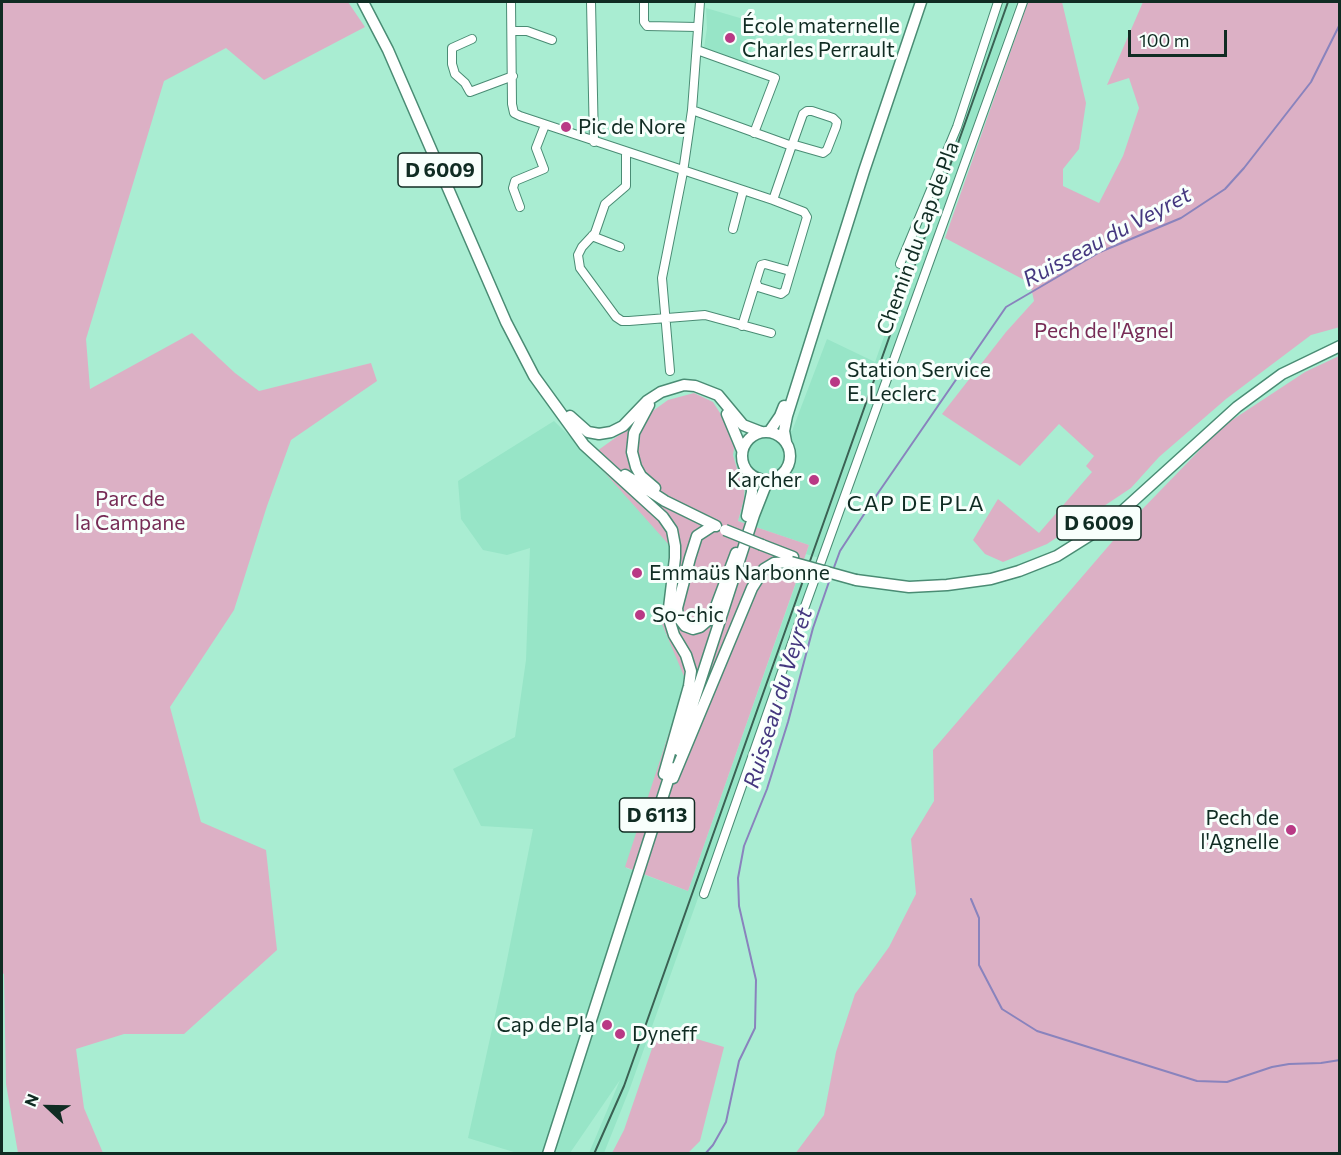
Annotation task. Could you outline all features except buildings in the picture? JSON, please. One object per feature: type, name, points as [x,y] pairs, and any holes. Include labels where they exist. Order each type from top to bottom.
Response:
[{"type":"main road","name":"D 6009","points":[[357,2],[371,20]]},
{"type":"main road","name":"D 6009","points":[[363,2],[388,50],[506,322],[534,376],[570,426],[601,456],[631,480],[665,501],[724,530],[792,559],[887,585],[928,586],[980,581],[1019,571],[1058,556],[1108,524],[1138,499],[1215,424],[1244,401],[1282,374],[1340,346]]},
{"type":"main road","points":[[742,450],[749,438],[765,432],[782,411],[921,2]]},
{"type":"main road","points":[[711,392],[731,419],[742,450],[743,465],[751,475],[759,479],[772,480],[784,473],[788,467],[790,453],[784,431],[787,416],[842,238]]},
{"type":"main road","points":[[506,322],[547,387],[576,423],[588,432],[599,434],[611,432],[623,426],[647,400],[661,392],[684,386],[695,386],[711,392],[724,401],[744,425],[782,437],[786,442]]},
{"type":"main road","name":"D 6009","points":[[856,578],[913,582],[947,580],[990,573],[1054,551],[1086,532],[1126,502],[1213,420],[1255,386],[1296,360],[1340,340]]},
{"type":"main road","points":[[661,392],[646,409],[634,433],[632,452],[636,467],[640,476],[651,486],[714,525],[697,536],[690,558],[677,608],[678,617],[685,626],[693,629],[700,627],[712,617],[739,544]]},
{"type":"main road","points":[[570,426],[591,452],[663,517],[674,537],[675,558],[668,616],[691,671],[689,686],[664,774]]},
{"type":"main road","name":"D 6113","points":[[542,1154],[739,544],[750,505],[751,475]]},
{"type":"main road","name":"D 6113","points":[[548,1154],[754,515],[765,487],[772,480]]},
{"type":"main road","points":[[655,822],[752,588],[764,569],[774,563],[792,559]]},
{"type":"street","points":[[511,2],[514,112],[594,142],[804,212],[807,217],[785,291],[781,294],[758,287],[756,282]]},
{"type":"street","points":[[591,2],[594,142]]},
{"type":"street","points":[[644,2],[646,26],[697,27]]},
{"type":"street","points":[[670,371],[662,278],[684,172],[692,110],[700,2]]},
{"type":"street","points":[[900,264],[957,127],[998,2]]},
{"type":"street","name":"Chemin du Cap de Pla","points":[[704,894],[804,609],[1023,2]]},
{"type":"street","points":[[512,31],[526,31],[552,40]]},
{"type":"street","points":[[472,39],[452,48],[452,64],[455,74],[465,83],[470,92],[513,76]]},
{"type":"street","points":[[697,50],[775,78],[754,133]]},
{"type":"street","points":[[692,110],[754,133],[792,145],[823,153],[827,150],[837,122],[833,118],[807,111],[803,114],[792,145],[772,200]]},
{"type":"street","points":[[520,207],[513,188],[515,181],[544,169],[536,148],[545,125]]},
{"type":"street","points":[[626,153],[626,186],[605,204],[595,233],[578,255],[580,268],[616,317],[622,321],[629,321],[705,315],[771,333]]},
{"type":"street","points":[[733,229],[743,191]]},
{"type":"street","points":[[592,236],[620,247]]},
{"type":"street","points":[[742,326],[761,265],[790,271]]},
{"type":"shaded area","points":[[1003,2],[1017,2],[819,558],[806,554],[809,545],[738,521],[744,499],[745,482],[737,469],[733,454],[736,438],[767,424],[792,431],[827,339],[875,362]]},
{"type":"shaded area","name":"École maternelle Charles Perrault","points":[[706,8],[760,24],[747,64],[704,48],[707,28]]},
{"type":"shaded area","points":[[554,421],[590,456],[671,546],[686,681],[626,868],[688,891],[801,569],[814,574],[630,1088],[604,1153],[589,1153],[620,1080],[570,1153],[517,1153],[468,1138],[533,829],[481,826],[453,769],[515,737],[526,660],[530,548],[507,555],[483,550],[461,519],[458,481]]},
{"type":"green space","name":"Parc de la Campane","points":[[2,2],[348,2],[365,27],[264,80],[226,48],[164,81],[86,339],[90,389],[192,333],[235,373],[259,391],[371,363],[377,381],[291,440],[234,610],[170,707],[201,822],[266,850],[277,950],[184,1034],[124,1034],[76,1049],[84,1108],[103,1153],[18,1153],[6,1084],[4,974],[2,973]]},
{"type":"green space","name":"Pech de l'Agnel","points":[[1028,2],[1062,2],[1086,103],[1079,149],[1063,169],[1063,186],[1099,203],[1123,156],[1139,108],[1129,78],[1107,85],[1143,2],[1339,2],[1340,327],[1311,335],[1226,399],[1159,457],[1131,488],[1047,544],[1003,562],[985,554],[973,540],[998,499],[1039,533],[1092,472],[1086,466],[1094,456],[1059,424],[1020,466],[942,414],[1006,332],[1034,301],[1030,283],[945,238]]},
{"type":"green space","points":[[1339,356],[1339,1153],[795,1154],[824,1115],[836,1052],[855,994],[889,947],[916,894],[911,839],[934,801],[933,750],[1124,528],[1223,426],[1305,372]]},
{"type":"green space","points":[[694,393],[713,402],[736,438],[733,455],[737,469],[745,482],[744,499],[738,521],[809,545],[688,891],[625,867],[686,681],[662,624],[670,546],[590,456],[668,400]]},
{"type":"green space","points":[[659,1028],[724,1047],[700,1141],[688,1153],[612,1153],[624,1130]]},
{"type":"waterway","name":"Ruisseau du Veyret","points":[[833,570],[840,551],[876,496],[1006,307],[1100,252],[1181,218],[1225,189],[1311,82],[1340,24]]},
{"type":"waterway","name":"Ruisseau du Veyret","points":[[705,1154],[726,1122],[739,1061],[755,1028],[756,980],[739,906],[738,878],[744,846],[767,789],[813,628],[831,576]]},
{"type":"waterway","points":[[971,899],[979,918],[979,965],[1002,1009],[1037,1031],[1197,1081],[1227,1082],[1272,1067],[1340,1060]]},
{"type":"railway","points":[[594,1154],[624,1086],[1008,2]]},
{"type":"place","name":"École maternelle Charles Perrault","points":[[730,38]]},
{"type":"place","name":"Pic de Nore","points":[[566,127]]},
{"type":"place","name":"Station Service E. Leclerc","points":[[835,382]]},
{"type":"place","name":"Karcher","points":[[814,480]]},
{"type":"place","name":"Emmaüs Narbonne","points":[[637,573]]},
{"type":"place","name":"So-chic","points":[[640,615]]},
{"type":"place","name":"Pech de l'Agnelle","points":[[1291,830]]},
{"type":"place","name":"Cap de Pla","points":[[607,1025]]},
{"type":"place","name":"Dyneff","points":[[620,1034]]},
{"type":"district","name":"CAP DE PLA","points":[[916,504]]}]
